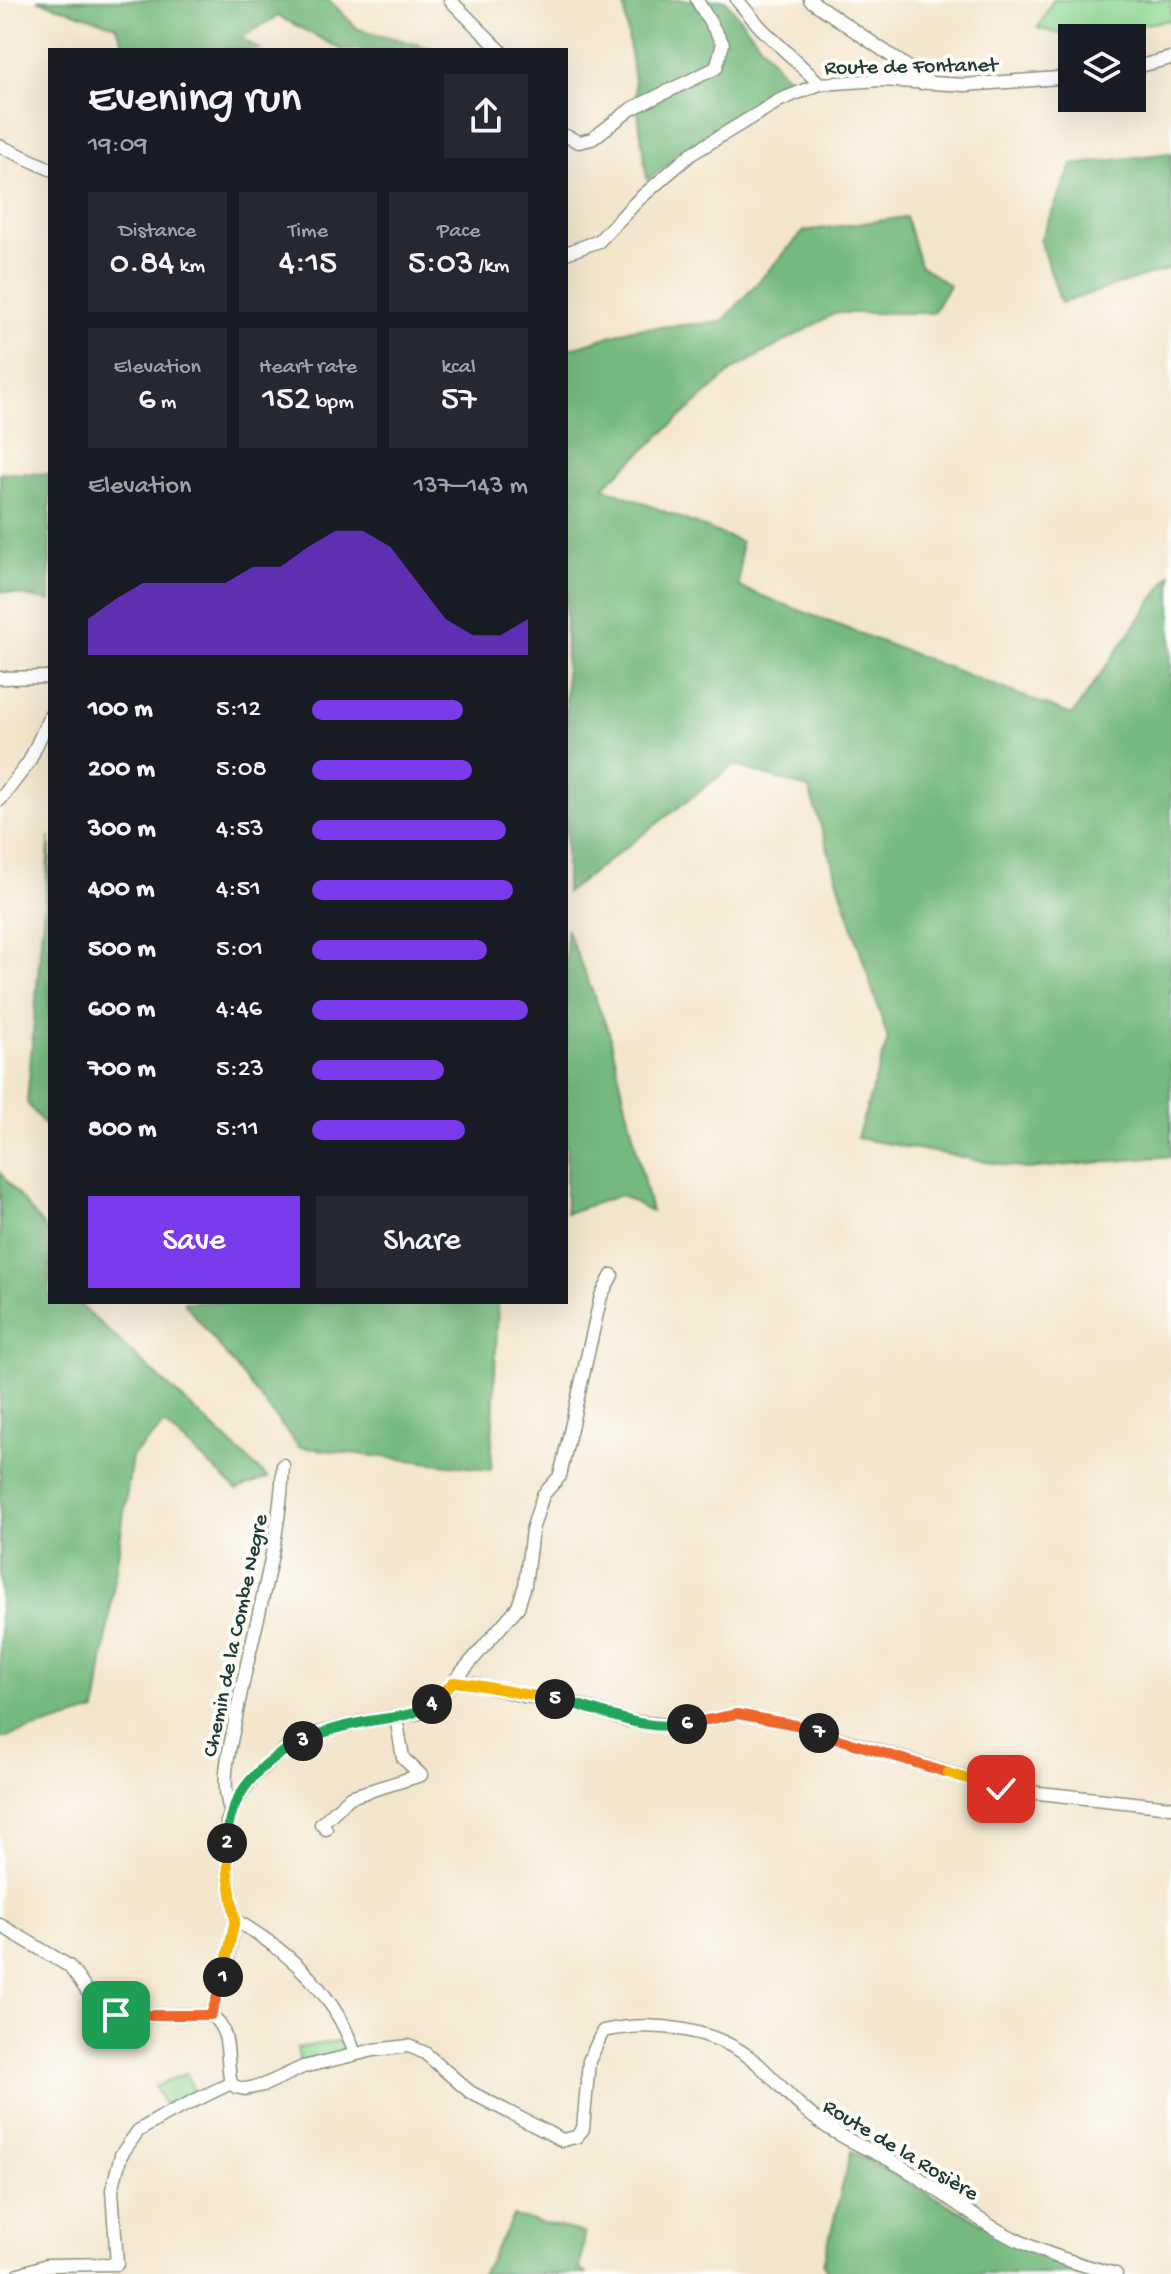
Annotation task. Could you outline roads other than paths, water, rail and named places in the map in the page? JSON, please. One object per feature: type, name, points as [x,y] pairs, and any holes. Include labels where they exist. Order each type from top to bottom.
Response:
[{"type":"street","points":[[450,0],[498,48]]},
{"type":"street","points":[[568,137],[579,142],[592,139],[631,109],[716,68],[723,44],[697,0]]},
{"type":"street","points":[[737,0],[761,28],[820,84]]},
{"type":"street","points":[[810,0],[912,70],[921,83]]},
{"type":"street","points":[[1146,64],[1171,58]]},
{"type":"street","name":"Route de Fontanet","points":[[568,252],[599,241],[638,200],[691,154],[780,100],[820,84],[881,80],[965,85],[1058,78]]},
{"type":"street","points":[[0,146],[48,168]]},
{"type":"street","points":[[0,678],[48,677]]},
{"type":"street","points":[[0,800],[29,762],[48,720]]},
{"type":"street","points":[[211,2015],[226,1969],[235,1920],[228,1874],[227,1822],[236,1801],[254,1776],[284,1750],[319,1733],[419,1713],[436,1702],[518,1607],[525,1585],[532,1530],[543,1495],[560,1476],[601,1296],[612,1275]]},
{"type":"street","name":"Chemin de la Combe Negre","points":[[231,1813],[224,1783],[244,1669],[282,1497],[283,1465]]},
{"type":"street","points":[[453,1682],[570,1702],[597,1713],[639,1722],[676,1726],[737,1714],[796,1725],[1001,1789],[1171,1807]]},
{"type":"street","points":[[326,1829],[321,1824],[350,1797],[421,1775],[403,1758],[396,1717]]},
{"type":"street","points":[[235,1920],[293,1959],[338,2015],[355,2054]]},
{"type":"street","points":[[0,1925],[69,1966],[102,2012],[116,2015],[211,2015],[221,2023],[226,2037],[231,2083],[138,2131],[121,2155],[112,2190],[117,2264],[47,2265],[19,2274]]},
{"type":"street","name":"Route de la Rosière","points":[[231,2083],[245,2089],[264,2085],[303,2067],[355,2054],[397,2046],[417,2049],[470,2092],[562,2140],[576,2137],[583,2129],[589,2061],[603,2031],[628,2026],[672,2027],[734,2047],[758,2064],[803,2111],[835,2132],[896,2163],[1011,2238],[1062,2260],[1116,2274]]}]
